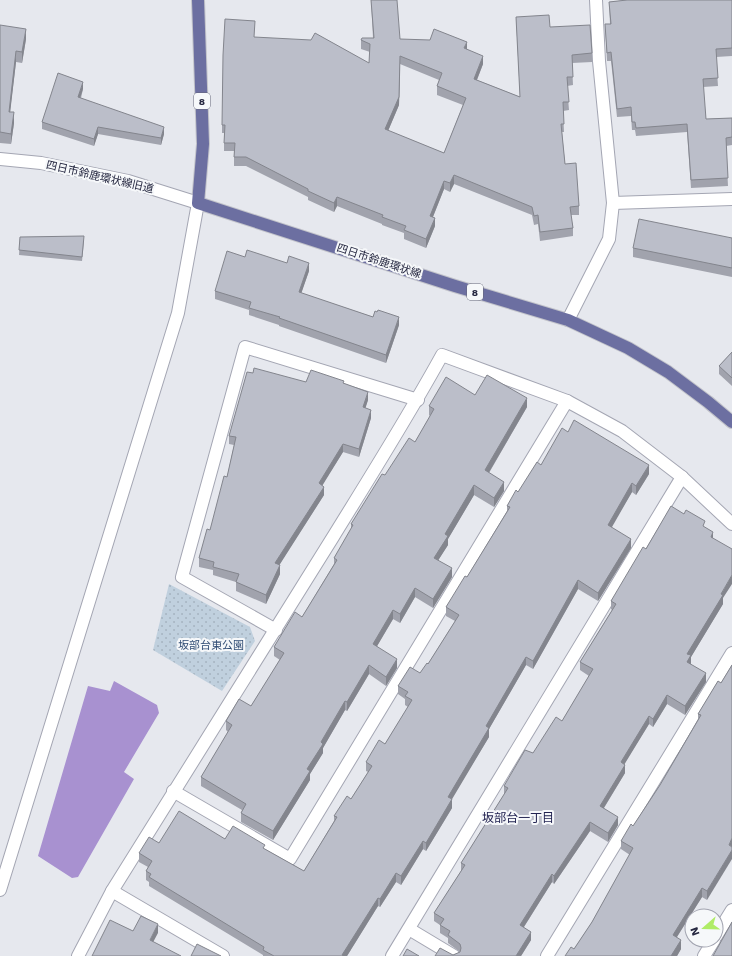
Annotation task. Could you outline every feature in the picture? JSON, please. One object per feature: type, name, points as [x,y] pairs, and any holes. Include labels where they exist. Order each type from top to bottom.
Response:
[{"type":"main road","name":"8","points":[[198,0],[203,144],[198,203]]},
{"type":"main road","name":"四日市鈴鹿環状線","points":[[198,203],[455,286],[568,320],[628,348],[668,372],[732,422]]},
{"type":"street","points":[[568,320],[609,239],[612,203],[599,61],[596,0]]},
{"type":"street","name":"四日市鈴鹿環状線旧道","points":[[0,159],[41,164],[128,181],[198,203]]},
{"type":"street","points":[[612,203],[732,199]]},
{"type":"street","points":[[0,890],[178,313],[198,203]]},
{"type":"street","points":[[276,630],[182,577],[245,347],[418,400]]},
{"type":"street","points":[[78,956],[112,891],[418,400],[442,355],[567,401],[622,431],[682,477],[732,524]]},
{"type":"street","points":[[173,791],[290,859],[567,401]]},
{"type":"street","points":[[392,956],[682,477]]},
{"type":"street","points":[[547,956],[732,653]]},
{"type":"street","points":[[112,891],[223,956]]},
{"type":"street","points":[[724,923],[732,910]]},
{"type":"street","points":[[409,929],[454,956]]},
{"type":"green space","name":"坂部台東公園","points":[[169,584],[250,627],[255,641],[222,691],[153,650]]},
{"type":"shaded area","points":[[114,681],[157,705],[159,713],[124,772],[134,779],[78,877],[72,878],[38,856],[88,686],[110,691]]},
{"type":"building","points":[[371,0],[397,0],[400,39],[430,40],[434,29],[467,42],[464,48],[483,56],[474,79],[520,97],[516,17],[549,15],[550,27],[590,25],[592,53],[572,55],[573,77],[567,77],[569,102],[563,102],[564,124],[561,124],[565,164],[576,163],[579,206],[570,207],[573,228],[540,232],[538,215],[534,216],[532,207],[454,175],[450,183],[444,181],[430,216],[435,218],[426,239],[404,230],[406,226],[382,217],[383,215],[337,197],[334,203],[308,191],[308,189],[246,157],[234,157],[235,143],[224,143],[225,125],[222,125],[225,19],[255,21],[254,37],[311,40],[315,33],[369,63],[370,44],[361,40],[362,38],[374,38]],"holes":[[[400,56],[442,73],[437,86],[466,98],[444,153],[385,129],[399,97]]]},
{"type":"building","points":[[627,0],[732,0],[732,48],[716,49],[718,78],[703,79],[706,119],[732,118],[732,137],[726,138],[728,178],[691,180],[687,124],[636,128],[635,122],[632,122],[631,107],[617,109],[611,52],[607,53],[605,24],[611,24],[609,2]]},
{"type":"building","points":[[0,25],[26,29],[22,52],[16,51],[9,112],[14,112],[11,134],[0,132]]},
{"type":"building","points":[[58,73],[83,82],[78,97],[164,127],[161,138],[98,127],[94,139],[42,122]]},
{"type":"building","points":[[639,219],[732,238],[732,268],[633,248]]},
{"type":"building","points":[[84,236],[82,257],[19,250],[20,237]]},
{"type":"building","points":[[247,250],[287,263],[289,256],[309,263],[299,292],[373,317],[375,311],[377,312],[378,310],[399,317],[386,355],[279,318],[280,317],[249,308],[251,302],[215,291],[227,251],[245,257]]},
{"type":"building","points":[[732,352],[732,378],[719,366]]},
{"type":"building","points":[[254,368],[306,382],[311,370],[344,381],[343,383],[368,392],[363,407],[371,410],[359,449],[343,444],[319,483],[324,487],[275,563],[280,565],[266,595],[236,582],[239,574],[213,567],[214,562],[199,558],[207,529],[210,530],[224,476],[227,477],[236,437],[229,436],[247,372],[253,373]]},
{"type":"building","points":[[487,375],[527,398],[485,470],[504,482],[494,498],[474,485],[445,534],[448,536],[434,558],[452,568],[433,599],[415,588],[400,614],[393,610],[373,644],[397,659],[386,677],[369,665],[347,702],[345,701],[321,742],[323,744],[307,769],[310,771],[273,831],[241,813],[246,804],[201,777],[232,725],[226,721],[239,699],[251,706],[284,653],[274,647],[295,612],[302,617],[337,560],[334,558],[353,525],[351,524],[382,474],[385,475],[409,438],[415,442],[434,409],[429,406],[446,377],[475,395]]},
{"type":"building","points":[[574,420],[649,465],[636,486],[632,483],[608,525],[631,539],[598,593],[578,580],[533,661],[526,657],[486,726],[489,728],[448,797],[452,799],[426,843],[423,841],[401,876],[396,873],[380,899],[378,898],[342,955],[344,956],[274,956],[263,950],[264,947],[149,877],[151,874],[146,871],[152,861],[139,853],[149,837],[159,843],[179,811],[225,839],[233,826],[265,845],[263,848],[304,871],[337,817],[334,816],[347,796],[351,799],[372,766],[366,762],[379,740],[385,744],[412,700],[405,696],[408,692],[398,686],[410,667],[420,673],[427,663],[428,664],[459,615],[446,607],[465,576],[467,577],[510,507],[507,506],[516,490],[518,492],[537,462],[541,465],[562,428],[568,432]]},
{"type":"building","points":[[671,506],[684,514],[686,510],[705,521],[703,526],[713,532],[711,537],[732,549],[732,575],[721,594],[723,595],[687,654],[691,655],[687,662],[706,673],[685,706],[667,695],[653,719],[649,716],[621,762],[625,765],[600,806],[618,817],[608,833],[590,822],[554,876],[552,874],[520,925],[531,932],[516,956],[435,956],[440,948],[453,955],[460,952],[461,948],[460,944],[448,935],[450,931],[440,925],[444,919],[434,913],[465,865],[461,863],[508,788],[504,786],[525,750],[533,753],[556,717],[562,721],[593,669],[580,662],[616,604],[611,601],[643,547],[646,549]]},
{"type":"building","points":[[732,665],[732,838],[729,845],[732,847],[732,850],[707,891],[702,888],[690,908],[684,908],[684,917],[673,935],[681,940],[671,956],[565,956],[571,947],[574,949],[592,922],[633,848],[621,841],[631,824],[633,826],[660,785],[701,715],[698,714],[718,681],[721,683]]},
{"type":"building","points":[[141,916],[158,924],[150,940],[181,956],[92,956],[110,920],[133,931]]},
{"type":"building","points":[[732,922],[732,956],[713,956],[717,948],[724,948],[724,936]]},
{"type":"building","points":[[197,944],[221,956],[191,956]]},
{"type":"building","points":[[407,949],[419,956],[403,956]]},
{"type":"district","name":"坂部台一丁目","points":[[518,818]]}]
